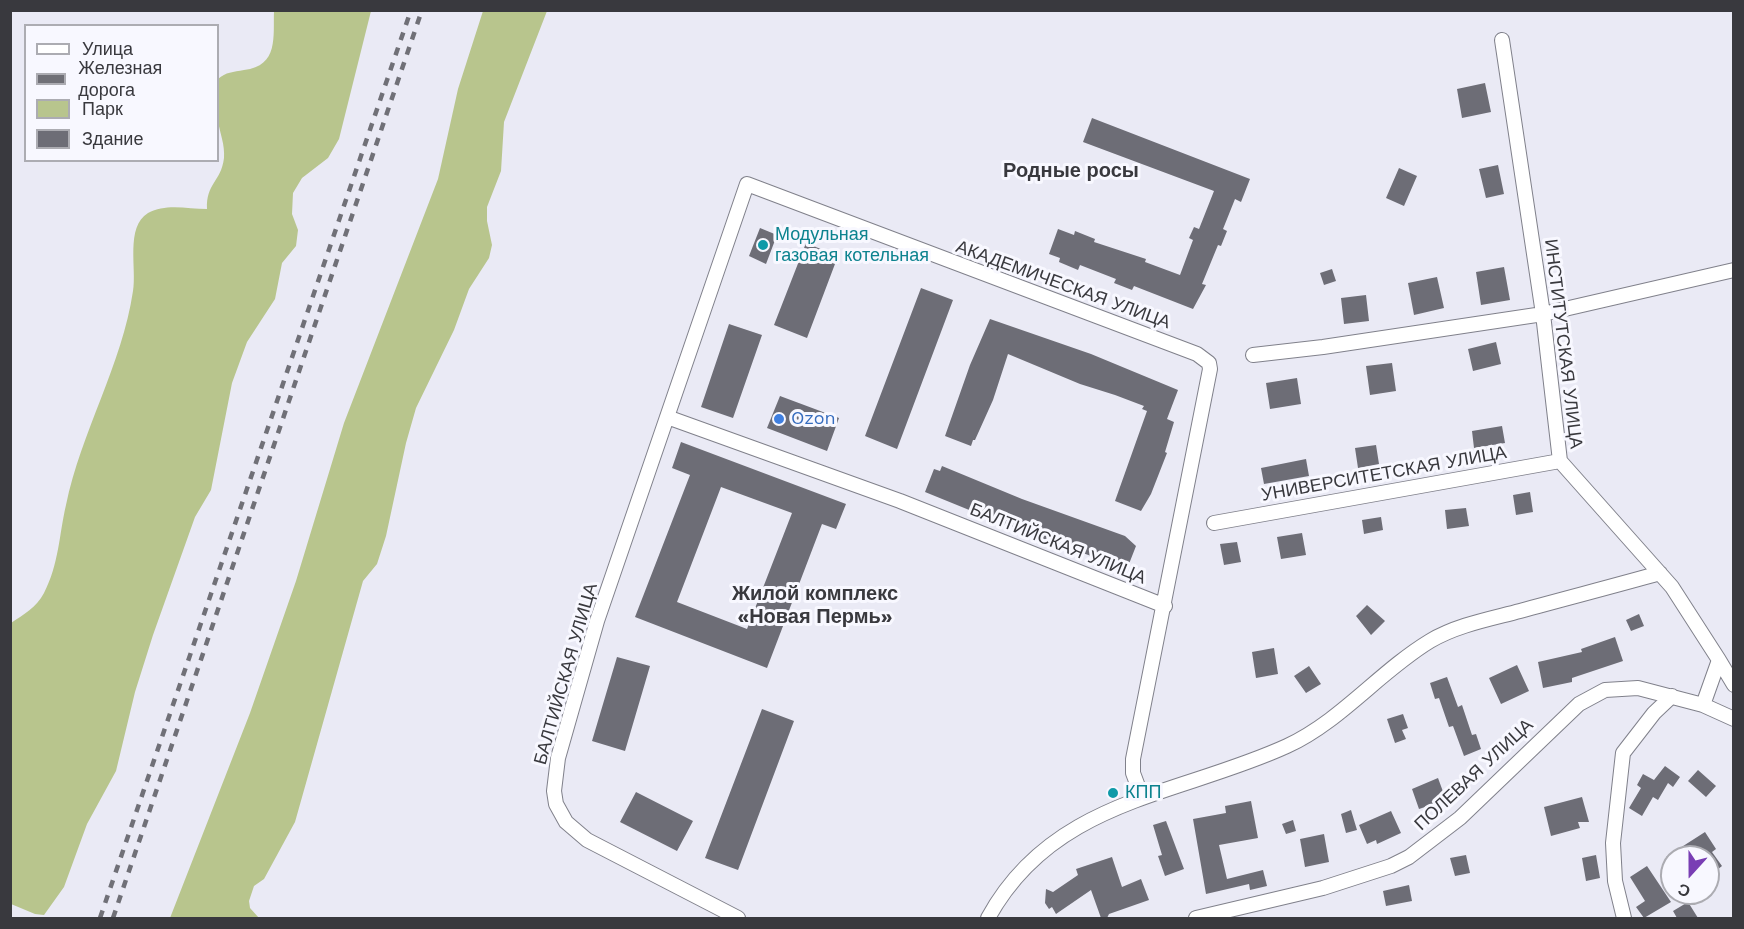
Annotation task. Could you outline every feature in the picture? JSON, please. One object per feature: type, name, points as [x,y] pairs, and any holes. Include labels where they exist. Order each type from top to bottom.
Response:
[{"type":"street","name":"ИНСТИТУТСКАЯ УЛИЦА","points":[[1502,40],[1543,314],[1560,461],[1660,573],[1734,685]]},
{"type":"street","name":"АКАДЕМИЧЕСКАЯ УЛИЦА","points":[[747,184],[1197,354]]},
{"type":"street","name":"БАЛТИЙСКАЯ УЛИЦА","points":[[738,918],[587,840],[566,822],[556,804],[554,791],[558,758],[597,621],[747,184]]},
{"type":"street","points":[[1252,355],[1323,347],[1543,314],[1734,270]]},
{"type":"street","name":"БАЛТИЙСКАЯ УЛИЦА","points":[[1142,797],[1133,773],[1133,759],[1166,606],[1210,369],[1209,363],[1197,354]]},
{"type":"street","name":"БАЛТИЙСКАЯ УЛИЦА","points":[[667,417],[900,501],[1166,606]]},
{"type":"street","name":"УНИВЕРСИТЕТСКАЯ УЛИЦА","points":[[1214,522],[1560,461]]},
{"type":"street","points":[[988,918],[1006,889],[1019,874],[1066,835],[1085,823],[1142,797],[1286,746],[1315,731],[1400,662],[1439,636],[1465,625],[1660,573]]},
{"type":"street","points":[[1703,705],[1719,660]]},
{"type":"street","name":"ПОЛЕВАЯ УЛИЦА","points":[[1196,918],[1308,892],[1391,866],[1425,846],[1460,819],[1554,725],[1591,696],[1620,687],[1638,688],[1703,705],[1734,719]]},
{"type":"street","points":[[1624,918],[1615,881],[1613,843],[1623,753],[1654,713],[1672,696]]},
{"type":"green space","points":[[274,11],[371,11],[339,139],[328,158],[302,178],[293,193],[292,214],[298,230],[296,246],[282,263],[275,299],[247,342],[232,383],[211,490],[195,517],[153,635],[135,692],[116,771],[87,824],[64,887],[44,915],[35,914],[11,904],[11,623],[37,603],[53,571],[66,505],[81,451],[111,372],[128,318],[134,282],[134,238],[141,219],[148,213],[162,208],[207,209],[209,193],[220,172],[224,158],[219,126],[219,78],[263,63],[269,56],[273,40]]},
{"type":"green space","points":[[483,11],[547,11],[504,122],[501,171],[487,207],[487,221],[492,245],[489,258],[469,289],[454,330],[416,408],[386,536],[377,564],[363,581],[295,822],[264,879],[254,886],[249,901],[250,908],[259,918],[170,918],[250,713],[296,581],[344,423],[438,179],[458,89]]},
{"type":"building","points":[[1485,83],[1491,112],[1462,118],[1457,89]]},
{"type":"building","points":[[1092,118],[1250,179],[1241,202],[1235,199],[1223,229],[1227,231],[1221,246],[1218,245],[1202,284],[1206,285],[1193,309],[1134,286],[1132,290],[1114,283],[1116,279],[1080,265],[1078,270],[1059,262],[1060,258],[1049,254],[1058,229],[1074,235],[1075,231],[1095,239],[1094,242],[1146,259],[1145,262],[1180,275],[1193,240],[1189,238],[1194,227],[1199,229],[1214,191],[1083,142]]},
{"type":"building","points":[[1498,165],[1504,194],[1486,198],[1479,169]]},
{"type":"building","points":[[1399,168],[1417,176],[1404,206],[1386,198]]},
{"type":"building","name":"Модульная газовая котельная","points":[[760,228],[777,235],[766,264],[749,256]]},
{"type":"building","points":[[806,243],[838,256],[807,338],[774,325]]},
{"type":"building","points":[[1504,267],[1510,300],[1481,305],[1476,272]]},
{"type":"building","points":[[1332,269],[1336,281],[1324,285],[1320,273]]},
{"type":"building","points":[[1437,277],[1444,308],[1414,315],[1408,283]]},
{"type":"building","points":[[921,288],[953,300],[897,449],[865,436]]},
{"type":"building","points":[[1366,295],[1369,321],[1344,324],[1341,298]]},
{"type":"building","points":[[990,319],[1091,354],[1178,390],[1167,419],[1174,422],[1165,452],[1167,453],[1151,494],[1141,511],[1115,501],[1147,411],[1142,409],[1144,406],[1080,384],[1008,354],[993,400],[971,446],[945,436],[970,365]]},
{"type":"building","points":[[729,324],[762,335],[733,418],[701,407]]},
{"type":"building","points":[[1496,342],[1501,364],[1473,371],[1468,349]]},
{"type":"building","points":[[1392,363],[1396,391],[1370,395],[1366,366]]},
{"type":"building","points":[[1297,378],[1301,404],[1270,409],[1266,383]]},
{"type":"building","points":[[780,396],[839,418],[827,451],[767,428]]},
{"type":"building","points":[[1502,426],[1505,443],[1474,448],[1472,431]]},
{"type":"building","points":[[681,442],[846,504],[836,529],[822,524],[767,668],[635,617],[690,475],[672,468]],"holes":[[[721,487],[792,513],[747,629],[677,602]]]},
{"type":"building","points":[[1376,445],[1379,464],[1358,468],[1355,448]]},
{"type":"building","points":[[1306,459],[1309,476],[1264,484],[1261,468]]},
{"type":"building","points":[[942,466],[1022,499],[1125,536],[1136,546],[1127,569],[1011,527],[925,492],[934,469],[940,471]]},
{"type":"building","points":[[1530,492],[1533,512],[1516,515],[1513,495]]},
{"type":"building","points":[[1466,508],[1469,526],[1447,529],[1445,510]]},
{"type":"building","points":[[1381,517],[1383,530],[1364,534],[1362,520]]},
{"type":"building","points":[[1302,533],[1306,555],[1281,559],[1277,537]]},
{"type":"building","points":[[1237,542],[1241,562],[1224,565],[1220,544]]},
{"type":"building","points":[[1367,605],[1385,621],[1371,635],[1356,616]]},
{"type":"building","points":[[1639,614],[1644,626],[1631,631],[1626,620]]},
{"type":"building","points":[[1615,637],[1623,661],[1572,678],[1572,682],[1543,688],[1538,662],[1582,652],[1581,649]]},
{"type":"building","points":[[1274,648],[1278,674],[1256,678],[1252,652]]},
{"type":"building","points":[[617,657],[650,666],[625,751],[592,741]]},
{"type":"building","points":[[1517,665],[1529,691],[1501,704],[1489,678]]},
{"type":"building","points":[[1309,666],[1321,684],[1306,693],[1294,676]]},
{"type":"building","points":[[1447,677],[1458,707],[1462,705],[1472,735],[1476,734],[1481,749],[1464,756],[1453,726],[1449,727],[1439,698],[1435,699],[1430,683]]},
{"type":"building","points":[[762,709],[794,721],[738,870],[705,858]]},
{"type":"building","points":[[1403,714],[1408,728],[1402,730],[1406,739],[1395,743],[1387,719]]},
{"type":"building","points":[[1665,766],[1680,777],[1673,787],[1668,783],[1658,800],[1653,797],[1642,816],[1629,808],[1641,788],[1637,785],[1643,774],[1654,780]]},
{"type":"building","points":[[1698,770],[1716,786],[1706,797],[1688,781]]},
{"type":"building","points":[[1438,778],[1445,797],[1436,800],[1437,803],[1419,809],[1412,789]]},
{"type":"building","points":[[636,792],[693,821],[677,851],[620,822]]},
{"type":"building","points":[[1582,797],[1589,822],[1578,822],[1580,828],[1551,836],[1544,807]]},
{"type":"building","points":[[1251,801],[1258,838],[1219,845],[1227,879],[1263,870],[1267,886],[1250,890],[1249,884],[1206,894],[1193,819],[1226,813],[1225,806]]},
{"type":"building","points":[[1351,810],[1357,830],[1346,833],[1341,814]]},
{"type":"building","points":[[1391,811],[1401,833],[1377,844],[1376,840],[1367,844],[1359,825]]},
{"type":"building","points":[[1293,820],[1296,831],[1286,834],[1282,824]]},
{"type":"building","points":[[1166,821],[1184,869],[1165,876],[1158,856],[1162,855],[1153,825]]},
{"type":"building","points":[[1705,832],[1713,845],[1685,845]]},
{"type":"building","points":[[1324,834],[1329,862],[1305,867],[1300,839]]},
{"type":"building","points":[[1466,855],[1470,873],[1455,876],[1450,858]]},
{"type":"building","points":[[1596,855],[1600,878],[1586,881],[1582,858]]},
{"type":"building","points":[[1112,857],[1122,887],[1141,879],[1149,900],[1109,914],[1107,918],[1101,918],[1091,890],[1056,914],[1052,907],[1049,909],[1045,903],[1046,889],[1053,892],[1078,875],[1076,869]]},
{"type":"building","points":[[1647,866],[1660,886],[1660,905],[1666,905],[1644,918],[1636,907],[1645,901],[1630,877]]},
{"type":"building","points":[[1409,885],[1412,901],[1386,906],[1383,891]]},
{"type":"building","points":[[1683,905],[1690,905],[1698,918],[1677,918],[1673,911]]},
{"type":"railway","points":[[100,918],[411,10]]},
{"type":"railway","points":[[113,918],[422,10]]},
{"type":"place","name":"Модульная газовая котельная","points":[[763,245]]},
{"type":"place","name":"Ozon","points":[[779,419]]},
{"type":"place","name":"КПП","points":[[1113,793]]},
{"type":"district","name":"Родные росы","points":[[1071,171]]},
{"type":"district","name":"Жилой комплекс «Новая Пермь»","points":[[815,606]]}]
